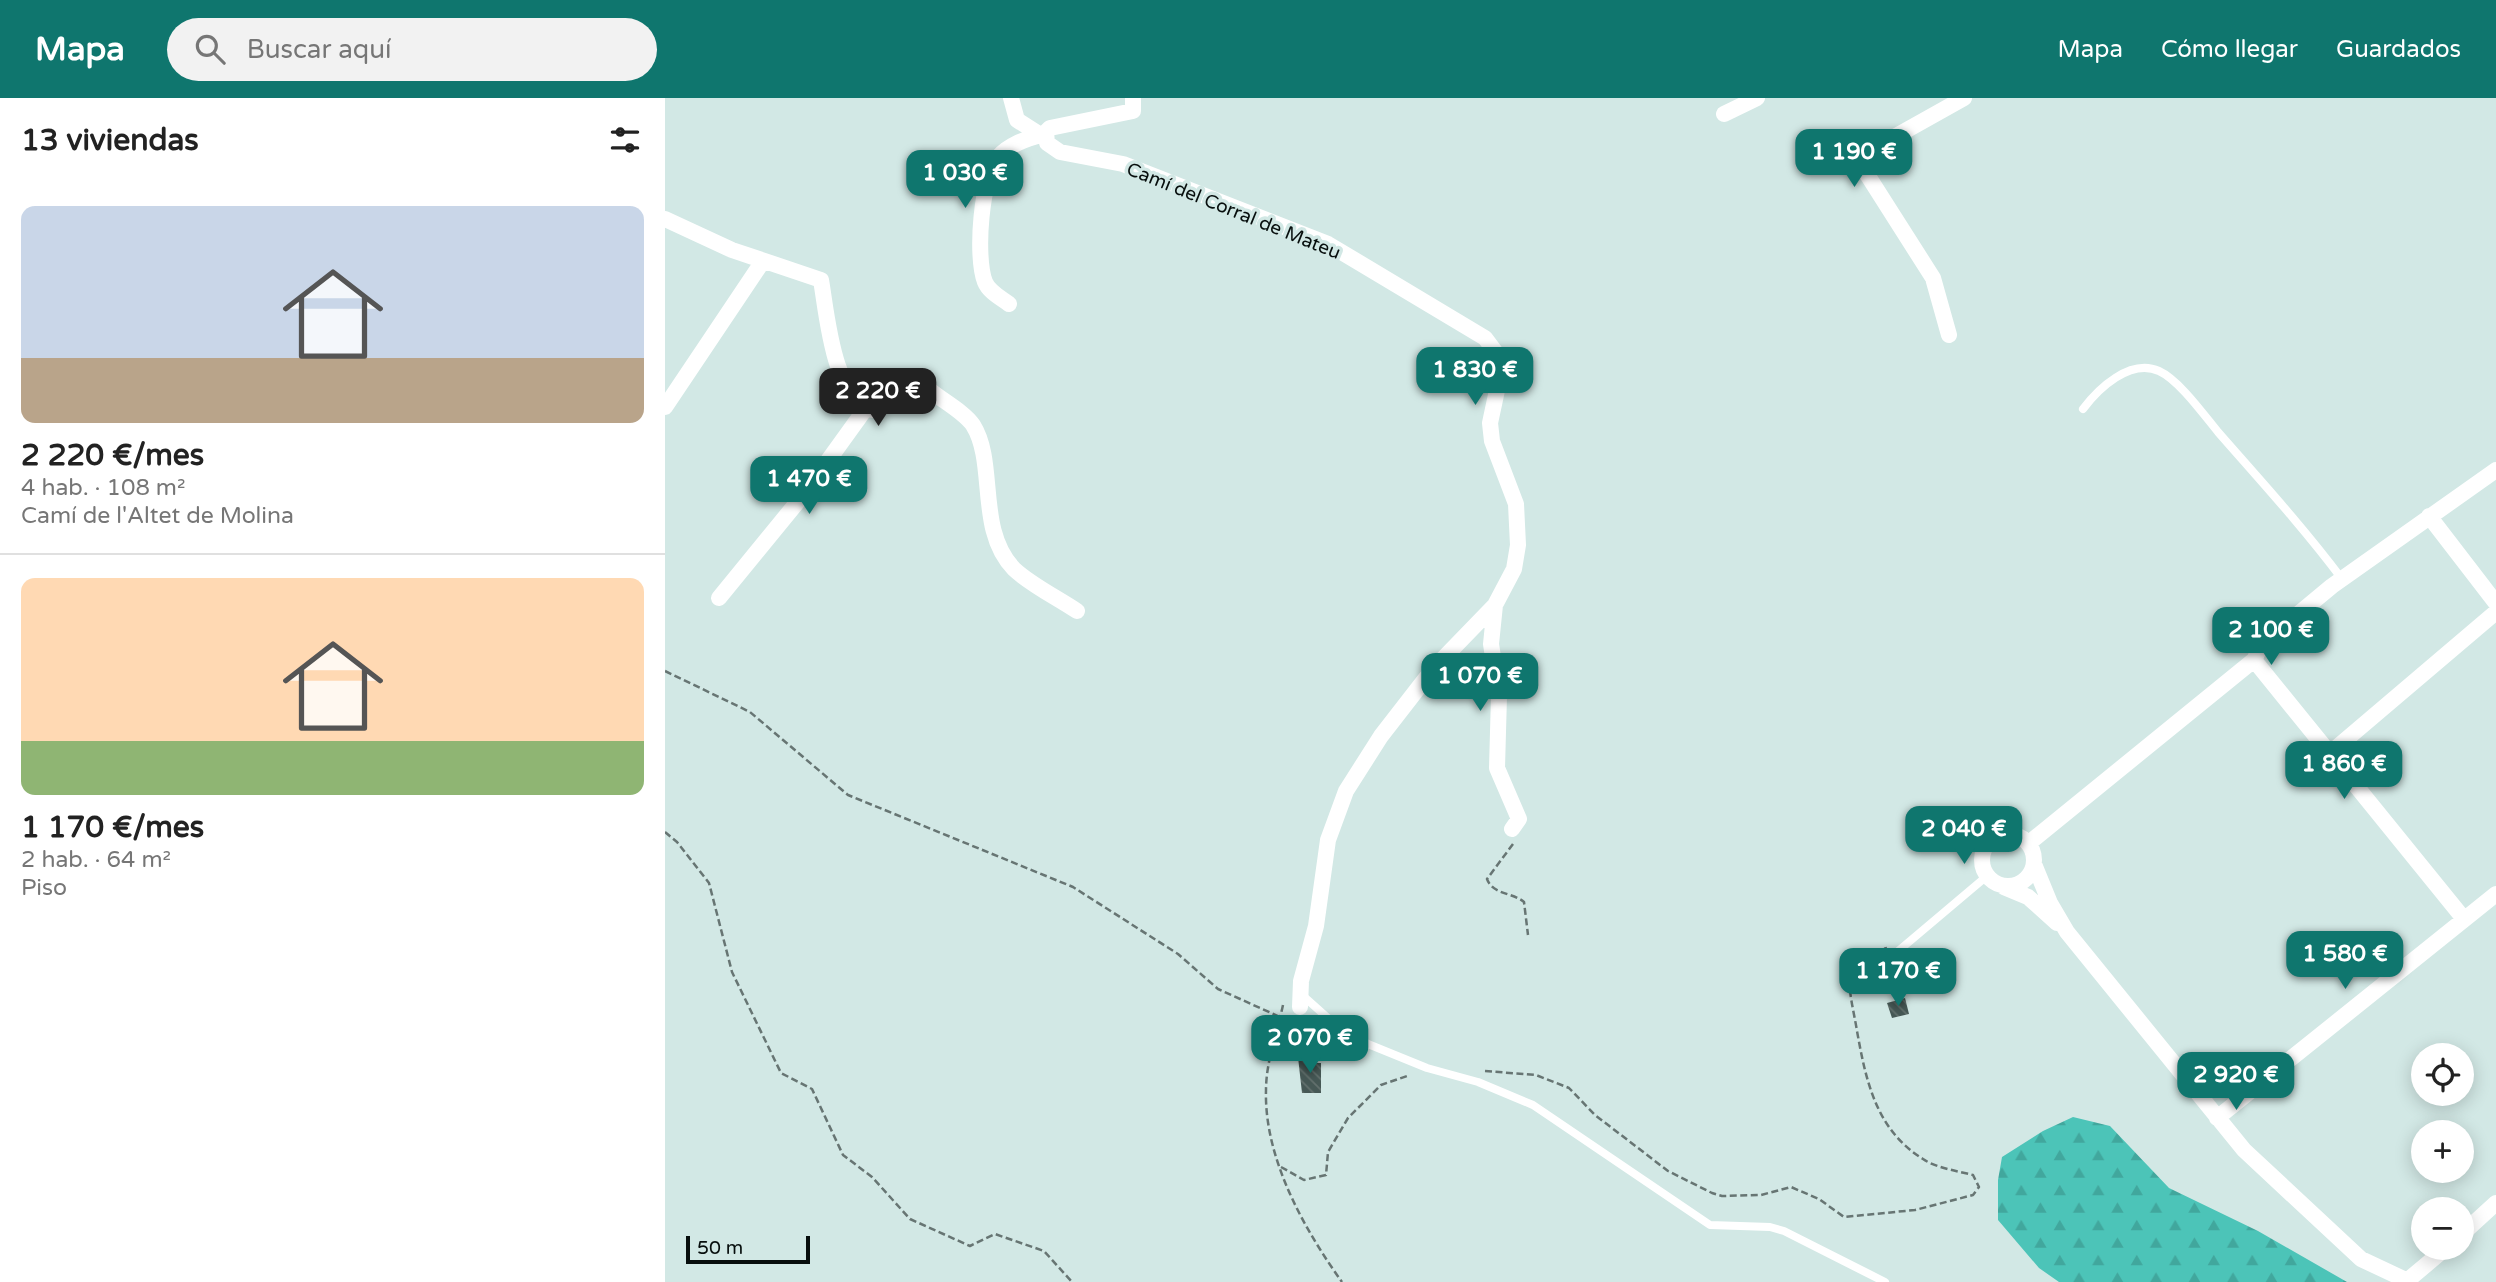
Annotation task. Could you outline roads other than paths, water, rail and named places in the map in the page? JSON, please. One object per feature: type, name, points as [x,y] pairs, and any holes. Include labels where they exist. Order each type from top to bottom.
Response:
[{"type":"street","name":"Camí del Corral de Mateu","points":[[1011,98],[1017,120],[1041,136],[1051,147],[1061,152],[1123,164],[1328,244],[1485,338],[1503,362],[1490,423],[1492,442],[1509,481],[1518,525],[1514,569],[1495,605],[1433,669],[1381,736],[1346,791],[1328,839],[1316,926],[1300,993]]},
{"type":"street","points":[[1009,304],[986,285],[982,272],[980,247],[985,197],[997,158],[1008,148],[1041,136],[1050,128],[1133,111],[1133,98]]},
{"type":"street","points":[[1724,114],[1757,98]]},
{"type":"street","points":[[1949,335],[1933,278],[1863,168],[1862,159],[1864,154],[1964,98]]},
{"type":"street","points":[[665,219],[763,261],[821,280],[835,361],[847,386],[866,408],[873,410],[930,391],[972,424],[981,448],[997,542],[1014,569],[1077,611]]},
{"type":"street","points":[[665,407],[763,261]]},
{"type":"street","points":[[719,598],[804,494],[866,408]]},
{"type":"street","points":[[2029,843],[2253,660],[2262,644],[2342,579],[2496,470]]},
{"type":"street","points":[[2428,516],[2496,603]]},
{"type":"street","points":[[1495,605],[1491,644],[1499,696],[1497,768],[1516,824]]},
{"type":"street","points":[[2329,754],[2496,612]]},
{"type":"street","points":[[2253,660],[2464,919]]},
{"type":"street","points":[[2067,932],[2028,897],[1987,876],[1981,859],[1988,842],[2004,833],[2022,837],[2029,843],[2034,864],[2050,903],[2067,932],[2244,1150],[2361,1259],[2409,1281],[2433,1260]]},
{"type":"street","points":[[2003,886],[2019,884],[2027,879],[2034,864]]},
{"type":"street","points":[[2217,1118],[2496,894]]},
{"type":"street","points":[[2474,1223],[2496,1203]]},
{"type":"lane","points":[[2083,409],[2102,385],[2137,369],[2158,370],[2186,394],[2312,538],[2342,579]]},
{"type":"lane","points":[[1897,993],[1890,965],[1897,952],[1987,876]]},
{"type":"lane","points":[[1300,993],[1350,1035],[1427,1069],[1478,1082],[1532,1105],[1710,1225],[1728,1228],[1770,1227],[1784,1231],[1885,1282]]}]
